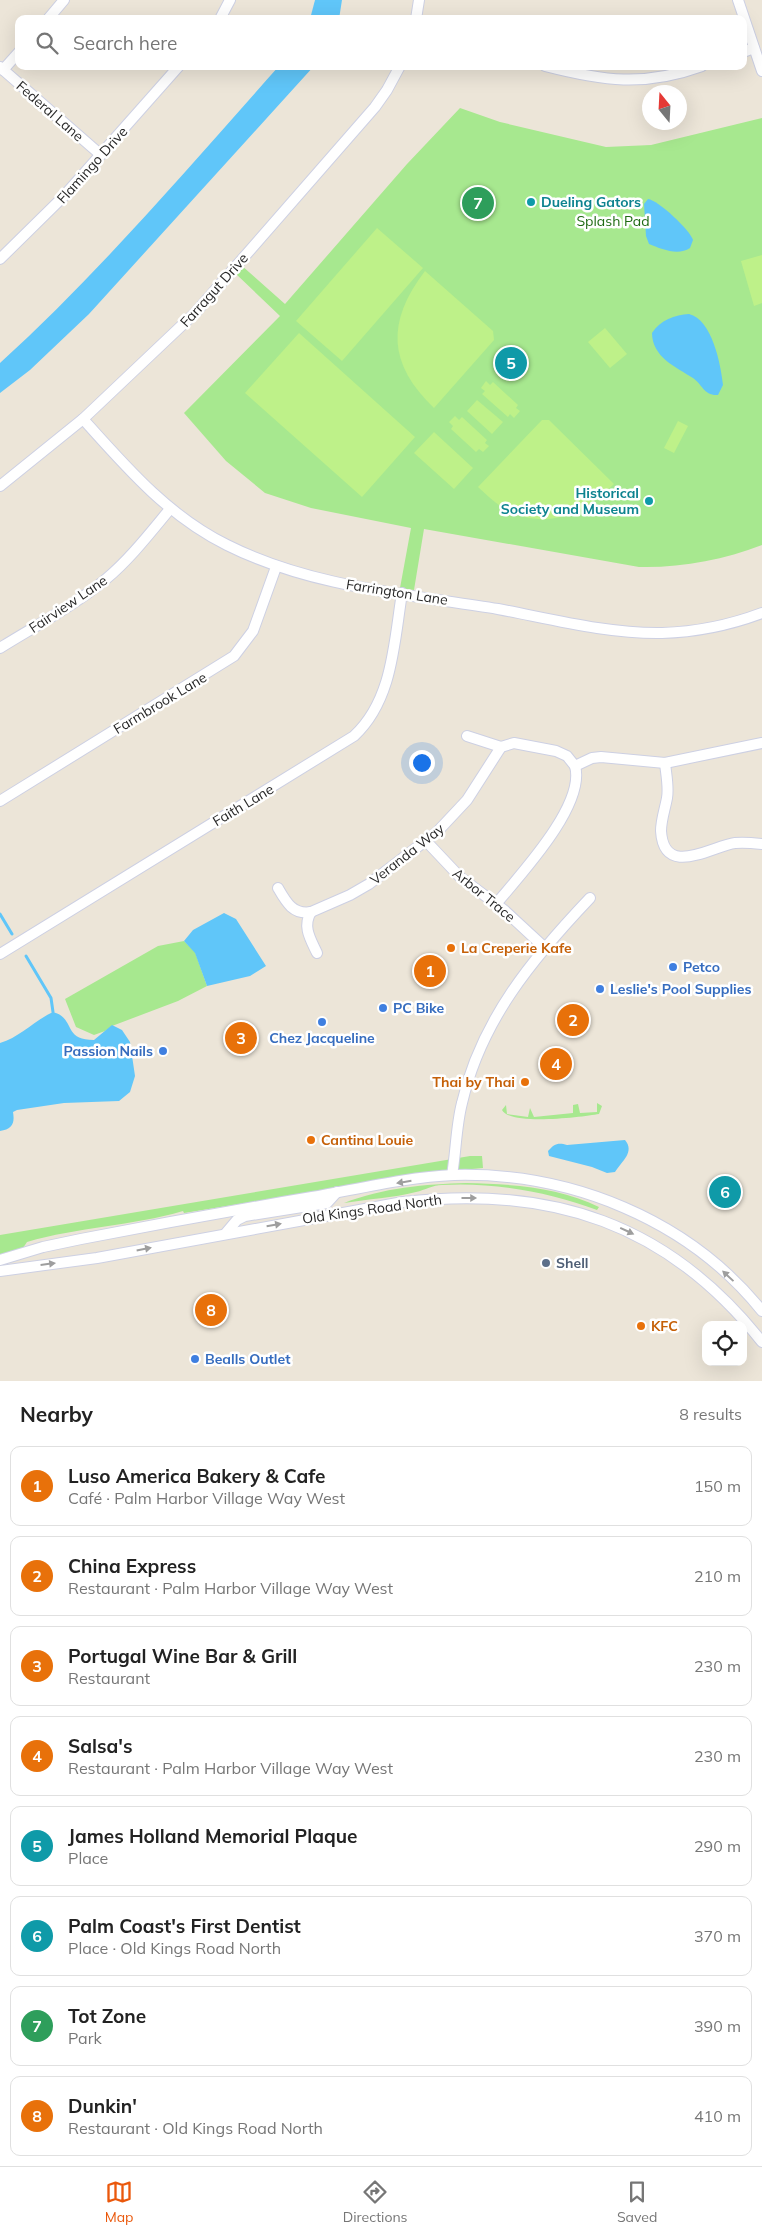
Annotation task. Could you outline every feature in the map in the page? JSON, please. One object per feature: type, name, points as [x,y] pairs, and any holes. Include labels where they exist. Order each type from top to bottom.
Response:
[{"type":"street","points":[[51,15],[64,0]]},
{"type":"street","points":[[222,15],[230,0]]},
{"type":"street","points":[[417,15],[419,0]]},
{"type":"street","points":[[738,0],[743,15]]},
{"type":"street","points":[[747,27],[762,71]]},
{"type":"street","points":[[747,51],[754,48]]},
{"type":"street","points":[[1,69],[15,56]]},
{"type":"street","name":"Federal Lane","points":[[1,69],[101,156]]},
{"type":"street","name":"Flamingo Drive","points":[[0,259],[50,211],[176,70]]},
{"type":"street","name":"Farragut Drive","points":[[0,486],[83,419],[196,312],[375,107],[398,70]]},
{"type":"street","points":[[562,70],[596,78],[635,81],[666,77],[689,70]]},
{"type":"street","name":"Farrington Lane","points":[[83,419],[137,479],[170,509],[227,545],[276,567],[340,583],[648,633],[708,628],[762,614]]},
{"type":"street","name":"Fairview Lane","points":[[0,648],[80,598],[106,579],[129,558],[170,509]]},
{"type":"street","name":"Farmbrook Lane","points":[[0,801],[234,656],[253,631],[276,567]]},
{"type":"street","name":"Faith Lane","points":[[0,954],[354,736],[371,716],[383,693],[402,593]]},
{"type":"street","points":[[467,736],[501,747],[514,742],[552,750],[567,756],[575,766],[578,778],[576,788],[559,823],[496,904]]},
{"type":"street","points":[[575,766],[592,758],[601,757],[665,763],[762,743]]},
{"type":"street","name":"Veranda Way","points":[[311,912],[358,891],[426,841],[453,817],[467,800],[501,747]]},
{"type":"street","points":[[665,763],[668,796],[661,829],[663,841],[669,850],[679,857],[692,858],[735,844],[762,844]]},
{"type":"street","name":"Arbor Trace","points":[[426,841],[460,878],[496,904],[544,947]]},
{"type":"street","points":[[278,888],[295,910],[302,913],[311,912]]},
{"type":"street","points":[[452,1175],[462,1104],[479,1052],[506,998],[544,947],[590,898]]},
{"type":"street","points":[[311,912],[307,920],[307,928],[317,953]]},
{"type":"street","name":"Old Kings Road North","points":[[0,1260],[43,1247],[81,1239],[337,1192],[452,1175],[504,1177],[547,1182],[622,1205],[695,1249],[722,1270],[762,1311]]},
{"type":"street","points":[[226,1233],[237,1220],[245,1216],[327,1203],[337,1192]]},
{"type":"street","name":"Old Kings Road North","points":[[0,1270],[96,1258],[226,1233],[431,1199],[504,1199],[549,1205],[627,1230],[685,1265],[727,1301],[762,1342]]},
{"type":"green space","name":"Splash Pad","points":[[460,108],[500,122],[606,147],[651,145],[762,118],[762,545],[702,562],[639,567],[424,529],[414,590],[400,588],[411,528],[311,508],[265,493],[226,461],[184,413],[280,316],[235,273],[241,265],[285,304],[407,164]]},
{"type":"green space","points":[[377,228],[423,268],[342,361],[296,321]]},
{"type":"green space","points":[[762,255],[762,303],[754,306],[741,261]]},
{"type":"green space","points":[[425,271],[493,331],[494,340],[434,408],[419,392],[408,375],[401,359],[398,342],[403,308]]},
{"type":"green space","points":[[605,328],[627,354],[610,368],[588,342]]},
{"type":"green space","points":[[299,333],[415,437],[362,497],[245,393]]},
{"type":"green space","points":[[486,381],[490,385],[493,382],[518,405],[516,408],[520,411],[514,418],[510,414],[508,417],[482,394],[485,391],[481,388]]},
{"type":"green space","points":[[477,400],[503,422],[492,434],[467,411]]},
{"type":"green space","points":[[455,416],[459,420],[462,417],[487,440],[485,443],[489,446],[483,452],[479,449],[476,452],[451,429],[453,426],[449,422]]},
{"type":"green space","points":[[542,420],[549,420],[614,484],[593,501],[569,514],[543,519],[530,518],[511,512],[478,487]]},
{"type":"green space","points":[[678,421],[688,426],[674,453],[664,448]]},
{"type":"green space","points":[[434,432],[473,468],[454,489],[414,453]]},
{"type":"green space","points":[[184,941],[195,952],[207,986],[178,1001],[112,1026],[94,1035],[76,1027],[65,999],[158,946]]},
{"type":"green space","points":[[597,1103],[602,1106],[599,1114],[578,1117],[518,1118],[508,1115],[502,1110],[506,1105],[507,1114],[528,1117],[530,1108],[534,1117],[573,1113],[573,1105],[578,1104],[580,1113],[597,1112]]},
{"type":"green space","points":[[470,1156],[482,1156],[483,1168],[428,1173],[184,1213],[183,1211],[144,1220],[46,1237],[27,1242],[23,1248],[0,1255],[0,1235]]},
{"type":"green space","points":[[466,1183],[500,1184],[551,1191],[584,1200],[599,1207],[597,1210],[541,1193],[462,1184],[439,1185],[407,1194],[344,1203],[389,1190],[435,1184]]},
{"type":"water","points":[[315,0],[342,0],[340,15],[311,15]]},
{"type":"water","points":[[275,70],[310,70],[89,314],[30,370],[0,393],[0,363],[73,292],[178,180]]},
{"type":"water","points":[[648,199],[659,204],[691,235],[693,240],[690,248],[675,252],[649,244],[646,236],[644,204]]},
{"type":"water","points":[[689,314],[704,324],[714,344],[723,385],[718,395],[706,392],[696,380],[666,360],[660,355],[653,341],[652,333],[659,325],[673,317]]},
{"type":"water","points":[[224,913],[236,919],[266,966],[250,976],[207,986],[195,953],[184,941],[193,930]]},
{"type":"water","points":[[53,1012],[65,1019],[73,1033],[84,1039],[94,1040],[112,1025],[122,1030],[130,1042],[135,1076],[130,1092],[119,1101],[64,1103],[17,1110],[13,1112],[12,1125],[0,1131],[0,1043],[14,1037]]},
{"type":"water","points":[[625,1140],[629,1149],[615,1172],[607,1173],[592,1167],[549,1156],[548,1151],[554,1145],[559,1144]]},
{"type":"waterway","points":[[0,914],[12,934]]},
{"type":"waterway","points":[[26,956],[51,998],[53,1012]]},
{"type":"place","name":"Dueling Gators","points":[[531,202]]},
{"type":"place","name":"Tot Zone","points":[[478,203]]},
{"type":"place","name":"James Holland Memorial Plaque","points":[[511,363]]},
{"type":"place","name":"Historical Society and Museum","points":[[649,501]]},
{"type":"place","name":"La Creperie Kafe","points":[[451,948]]},
{"type":"place","name":"Petco","points":[[673,967]]},
{"type":"place","name":"Luso America Bakery & Cafe","points":[[430,971]]},
{"type":"place","name":"Leslie's Pool Supplies","points":[[600,989]]},
{"type":"place","name":"PC Bike","points":[[383,1008]]},
{"type":"place","name":"China Express","points":[[573,1020]]},
{"type":"place","name":"Chez Jacqueline","points":[[322,1022]]},
{"type":"place","name":"Portugal Wine Bar & Grill","points":[[241,1038]]},
{"type":"place","name":"Passion Nails","points":[[163,1051]]},
{"type":"place","name":"Salsa's","points":[[556,1064]]},
{"type":"place","name":"Thai by Thai","points":[[525,1082]]},
{"type":"place","name":"Cantina Louie","points":[[311,1140]]},
{"type":"place","name":"Palm Coast's First Dentist","points":[[725,1192]]},
{"type":"place","name":"Shell","points":[[546,1263]]},
{"type":"place","name":"Dunkin'","points":[[211,1310]]},
{"type":"place","name":"KFC","points":[[641,1326]]},
{"type":"place","name":"Bealls Outlet","points":[[195,1359]]}]
